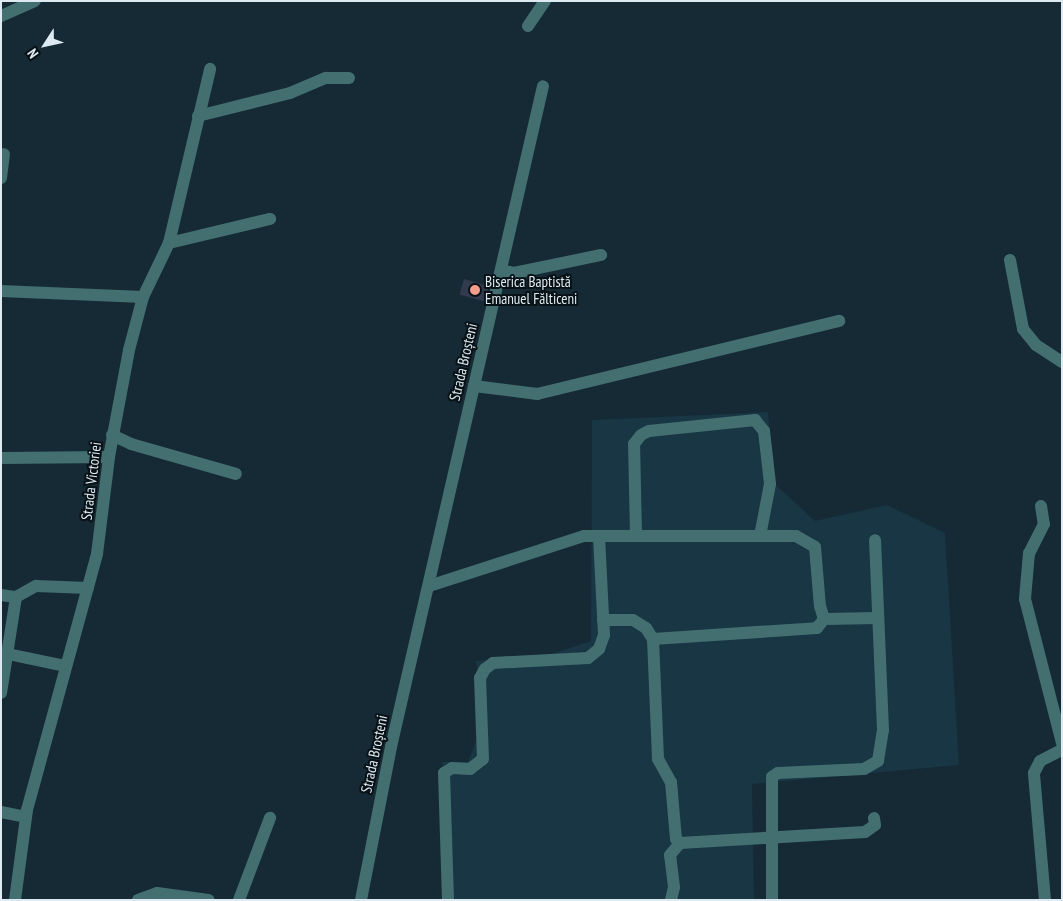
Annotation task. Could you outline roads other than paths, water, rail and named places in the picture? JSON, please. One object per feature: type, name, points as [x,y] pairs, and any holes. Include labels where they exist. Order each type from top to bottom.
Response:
[{"type":"street","points":[[1,16],[35,1]]},
{"type":"street","points":[[528,26],[545,1]]},
{"type":"street","name":"Strada Victoriei","points":[[15,900],[26,817],[100,539],[112,435],[143,298],[169,244],[210,69]]},
{"type":"street","points":[[198,116],[290,94],[326,78],[349,78]]},
{"type":"street","name":"Strada Broșteni","points":[[361,900],[429,586],[543,86]]},
{"type":"street","points":[[1,178],[4,154]]},
{"type":"street","points":[[169,244],[270,219]]},
{"type":"street","points":[[501,270],[514,273],[601,254]]},
{"type":"street","points":[[1010,260],[1023,329],[1036,345],[1062,362]]},
{"type":"street","points":[[1,292],[143,298]]},
{"type":"street","points":[[474,386],[536,394],[839,321]]},
{"type":"street","points":[[636,536],[634,444],[641,435],[649,431],[756,420],[764,431],[770,484],[760,536]]},
{"type":"street","points":[[112,435],[132,444],[236,474]]},
{"type":"street","points":[[1,458],[109,457]]},
{"type":"street","points":[[1041,506],[1044,524],[1029,554],[1025,599],[1062,743]]},
{"type":"street","points":[[429,586],[584,536],[796,536],[815,546],[820,606],[824,620]]},
{"type":"street","points":[[448,900],[444,773],[452,768],[470,769],[483,759],[480,678],[485,669],[493,663],[588,658],[599,649],[604,635],[599,536]]},
{"type":"street","points":[[772,900],[770,835],[772,777],[778,773],[864,769],[878,761],[883,730],[875,540]]},
{"type":"street","points":[[1,595],[16,597],[36,586],[88,588]]},
{"type":"street","points":[[1,693],[16,597]]},
{"type":"street","points":[[653,639],[817,628],[824,620],[878,618]]},
{"type":"street","points":[[603,620],[633,620],[646,628],[653,639],[658,759],[671,782],[676,839],[680,843]]},
{"type":"street","points":[[8,654],[65,666]]},
{"type":"street","points":[[1045,900],[1034,773],[1040,761],[1062,751]]},
{"type":"street","points":[[1,812],[26,817]]},
{"type":"street","points":[[239,900],[270,818]]},
{"type":"street","points":[[671,900],[674,887],[670,855],[680,843],[770,835],[865,832],[876,825],[874,818]]},
{"type":"street","points":[[138,900],[157,893],[209,900]]},
{"type":"place","name":"Biserica Baptistă Emanuel Fălticeni","points":[[475,290]]}]
